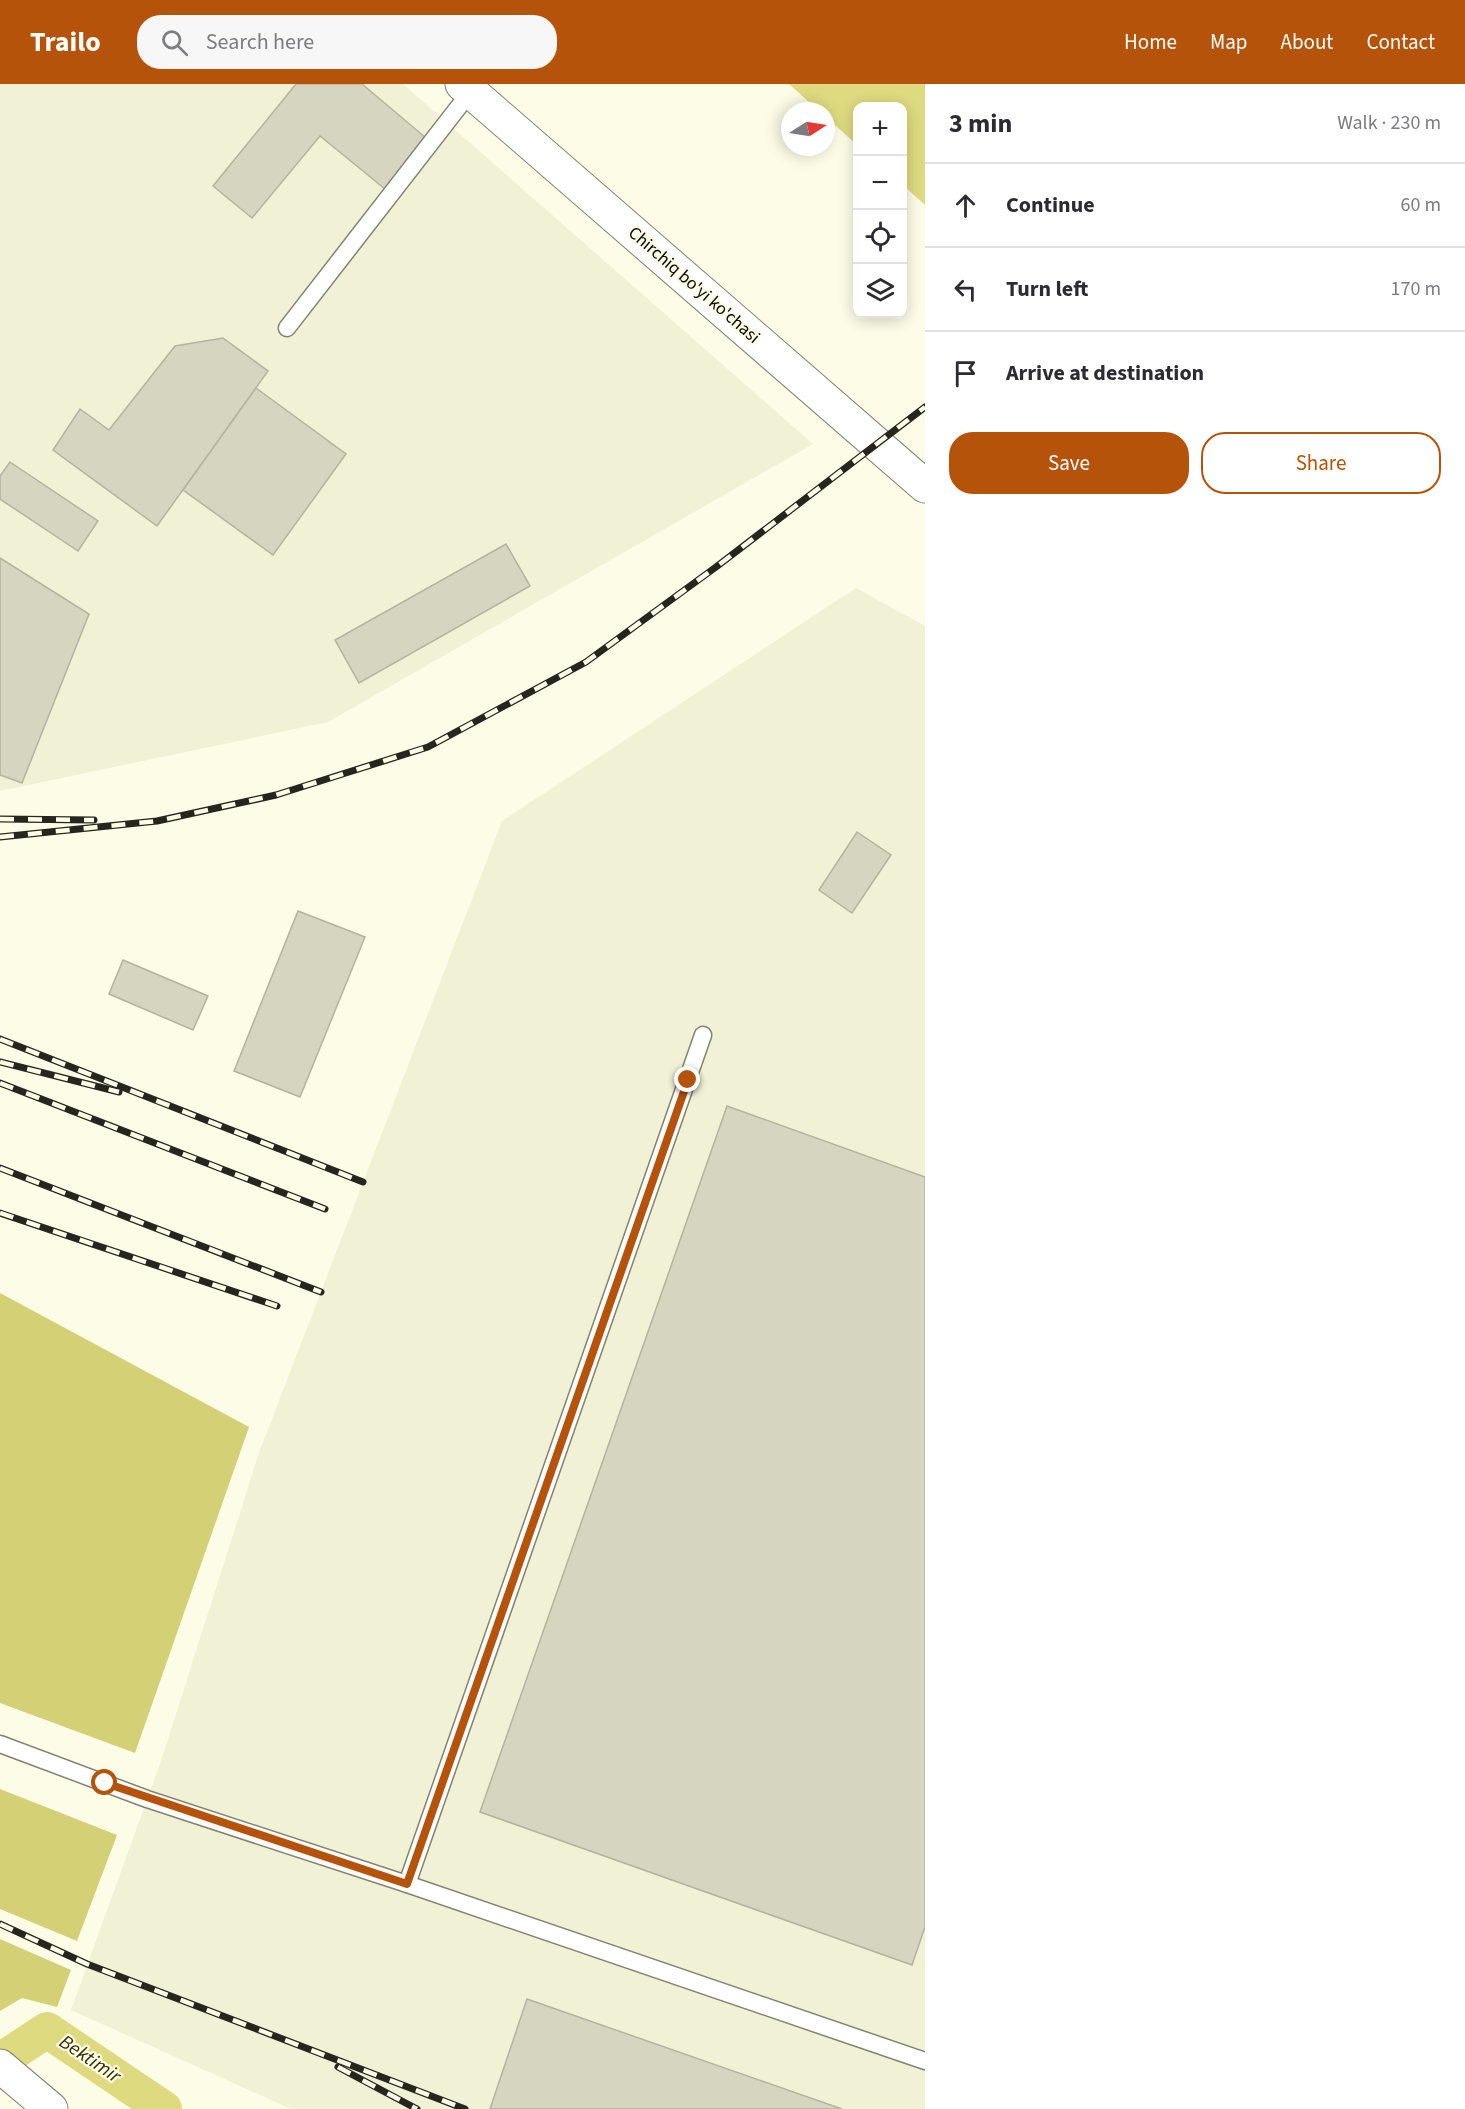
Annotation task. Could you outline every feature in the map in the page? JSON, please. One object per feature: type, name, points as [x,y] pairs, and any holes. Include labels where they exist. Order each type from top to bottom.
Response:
[{"type":"street","name":"Chirchiq bo'yi ko'chasi","points":[[467,88],[925,486]]},
{"type":"street","points":[[0,2066],[45,2104]]},
{"type":"lane","points":[[287,328],[467,88]]},
{"type":"lane","points":[[407,1884],[704,1035]]},
{"type":"lane","points":[[0,1744],[147,1798],[925,2061]]},
{"type":"shaded area","points":[[0,84],[403,84],[813,444],[328,722],[0,791]]},
{"type":"shaded area","points":[[789,84],[925,84],[925,205],[907,189],[907,102],[853,102],[853,141],[835,125],[835,102],[809,102]]},
{"type":"shaded area","points":[[856,588],[925,626],[925,2109],[291,2109],[71,2010],[161,1761],[260,1450],[502,821]]},
{"type":"shaded area","points":[[0,1293],[249,1427],[135,1753],[0,1703]]},
{"type":"shaded area","points":[[0,1789],[117,1835],[77,1941],[0,1909]]},
{"type":"shaded area","points":[[0,1939],[71,1970],[57,2007],[22,1998],[0,2011]]},
{"type":"building","points":[[296,84],[362,84],[426,138],[385,189],[320,136],[252,218],[213,186]]},
{"type":"building","points":[[223,338],[268,371],[157,526],[53,450],[80,409],[109,430],[175,346]]},
{"type":"building","points":[[256,388],[346,454],[273,555],[183,490]]},
{"type":"building","points":[[10,462],[98,521],[78,551],[0,499],[0,476]]},
{"type":"building","points":[[506,544],[530,586],[359,683],[335,640]]},
{"type":"building","points":[[0,558],[89,614],[22,783],[0,775]]},
{"type":"building","points":[[857,832],[891,855],[852,913],[819,890]]},
{"type":"building","points":[[298,911],[365,937],[300,1097],[234,1071]]},
{"type":"building","points":[[123,960],[208,996],[193,1030],[109,994]]},
{"type":"building","points":[[727,1106],[925,1177],[925,1927],[912,1965],[480,1812]]},
{"type":"building","points":[[527,1999],[842,2109],[490,2109]]},
{"type":"waterway","name":"Bektimir","points":[[0,2061],[47,2030],[164,2109]]},
{"type":"railway","points":[[0,837],[157,821],[276,795],[428,747],[586,662],[716,567],[925,407]]},
{"type":"railway","points":[[0,819],[94,820]]},
{"type":"railway","points":[[0,1039],[363,1182]]},
{"type":"railway","points":[[0,1062],[119,1092]]},
{"type":"railway","points":[[0,1083],[325,1209]]},
{"type":"railway","points":[[0,1168],[321,1292]]},
{"type":"railway","points":[[0,1213],[277,1306]]},
{"type":"railway","points":[[0,1924],[87,1964],[465,2109]]},
{"type":"railway","points":[[338,2067],[417,2109]]},
{"type":"route","points":[[105,1783],[407,1884],[688,1080]]}]
